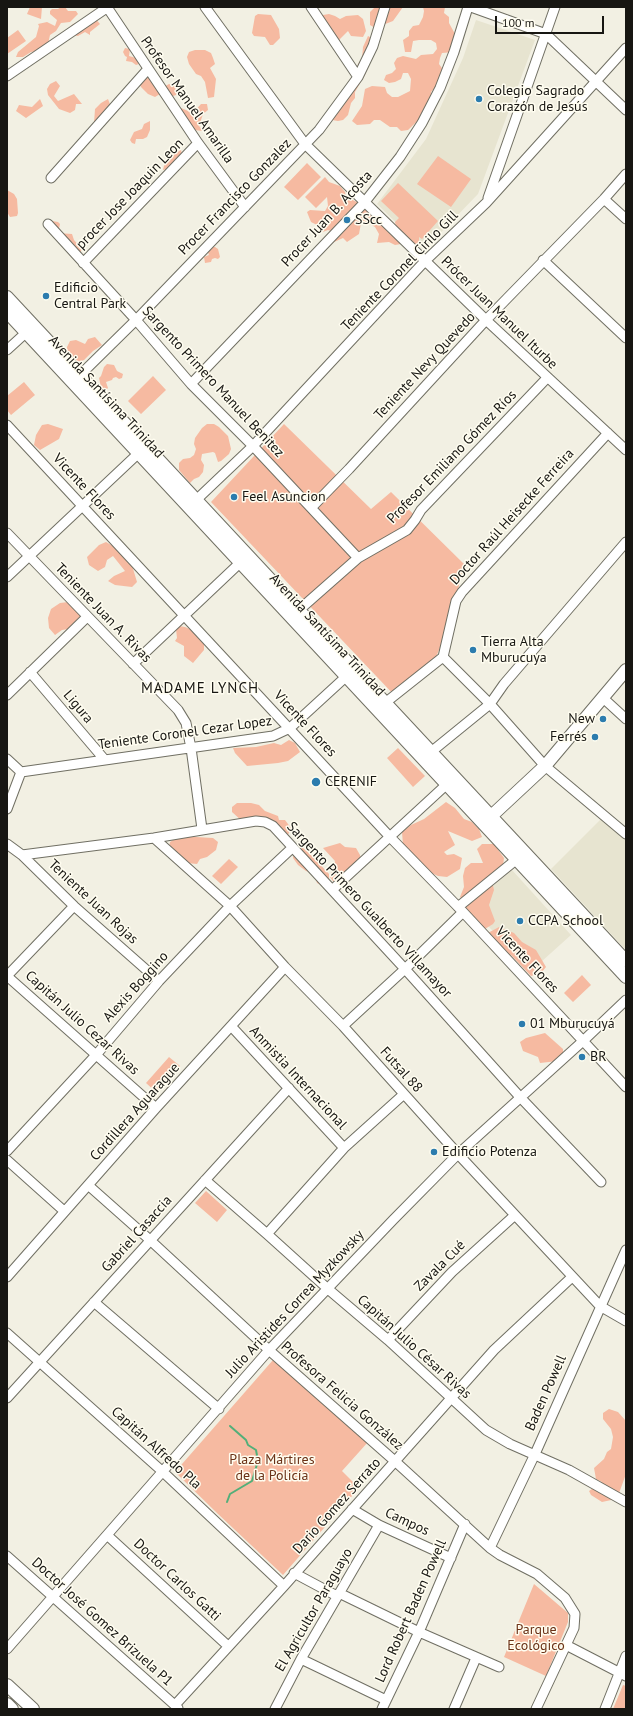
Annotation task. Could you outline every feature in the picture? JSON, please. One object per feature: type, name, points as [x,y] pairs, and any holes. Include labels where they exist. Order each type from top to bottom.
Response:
[{"type":"main road","name":"Avenida Santísima Trinidad","points":[[7,297],[30,329],[192,504],[350,673],[385,703],[431,752],[517,859],[626,977]]},
{"type":"main road","name":"Avenida Santísima Trinidad","points":[[7,312],[30,329]]},
{"type":"main road","name":"Avenida Santísima Trinidad","points":[[244,559],[299,610],[350,673],[446,785],[487,820],[626,961]]},
{"type":"main road","points":[[487,820],[545,766],[626,670]]},
{"type":"main road","points":[[7,1685],[32,1709]]},
{"type":"main road","points":[[7,1704],[12,1709]]},
{"type":"street","points":[[8,75],[107,7]]},
{"type":"street","name":"Profesor Manuel Amarilla","points":[[107,7],[198,143],[245,207]]},
{"type":"street","name":"Prócer Juan Manuel Iturbe","points":[[205,7],[305,144],[486,320],[626,450]]},
{"type":"street","points":[[311,7],[358,78]]},
{"type":"street","name":"Procer Francisco Gonzalez","points":[[76,379],[136,320],[319,130],[358,78],[373,46],[385,7]]},
{"type":"street","name":"Procer Juan B. Acosta","points":[[192,384],[364,203],[400,157],[422,123],[440,88],[454,52],[468,7]]},
{"type":"street","points":[[471,7],[546,34],[626,110]]},
{"type":"street","points":[[486,203],[555,7]]},
{"type":"street","name":"Teniente Coronel Cirilo Gill","points":[[192,504],[253,446],[425,261],[486,203],[626,48]]},
{"type":"street","points":[[51,178],[148,69]]},
{"type":"street","name":"procer Jose Joaquin Leon","points":[[83,263],[198,143]]},
{"type":"street","name":"Teniente Nevy Quevedo","points":[[312,508],[486,320],[604,199],[626,174]]},
{"type":"street","points":[[604,199],[626,219]]},
{"type":"street","name":"Sargento Primero Manuel Benitez","points":[[48,224],[192,384],[253,446],[358,558]]},
{"type":"street","points":[[543,260],[626,338]]},
{"type":"street","points":[[7,350],[30,329]]},
{"type":"street","name":"Profesor Emiliano Gómez Ríos","points":[[299,610],[358,558],[406,530],[421,510],[547,378]]},
{"type":"street","name":"Vicente Flores","points":[[7,425],[390,837],[461,910],[583,1041]]},
{"type":"street","name":"Doctor Raúl Heisecke Ferreira","points":[[443,657],[456,602],[462,592],[608,433]]},
{"type":"street","points":[[7,577],[142,450]]},
{"type":"street","name":"Teniente Juan A. Rivas","points":[[7,533],[178,710],[186,723],[191,748],[202,829]]},
{"type":"street","points":[[431,752],[490,704],[504,684],[626,542]]},
{"type":"street","points":[[133,664],[244,559]]},
{"type":"street","points":[[7,695],[87,617]]},
{"type":"street","points":[[385,703],[443,657],[490,704],[545,766],[626,834]]},
{"type":"street","name":"Ligura","points":[[30,672],[104,759]]},
{"type":"street","name":"Teniente Coronel Cezar Lopez","points":[[21,772],[274,736],[290,728],[350,673]]},
{"type":"street","points":[[602,698],[626,718]]},
{"type":"street","points":[[7,759],[21,772],[7,809]]},
{"type":"street","points":[[332,890],[446,785]]},
{"type":"street","name":"Sargento Primero Gualberto Villamayor","points":[[22,855],[154,838],[256,821],[265,822],[273,826],[405,969],[520,1097],[601,1182]]},
{"type":"street","name":"Futsal 88","points":[[154,838],[230,906],[285,967],[343,1026],[458,1154],[600,1306],[626,1321]]},
{"type":"street","name":"Teniente Juan Rojas","points":[[7,844],[22,855],[74,906],[159,981]]},
{"type":"street","name":"Alexis Boggino","points":[[7,1151],[96,1055],[159,981],[230,906],[292,848]]},
{"type":"street","points":[[343,1026],[405,969],[461,910],[517,859]]},
{"type":"street","points":[[7,976],[74,906]]},
{"type":"street","name":"Cordillera Aguarague","points":[[7,1277],[156,1108],[285,967]]},
{"type":"street","name":"Capitán Julio Cezar Rivas","points":[[7,976],[156,1108]]},
{"type":"street","name":"Julio Aristides Correa Myzkowsky","points":[[7,1649],[52,1596],[219,1409],[269,1350],[392,1220],[458,1154],[626,1000]]},
{"type":"street","name":"Anmistia Internacional","points":[[231,1026],[344,1148]]},
{"type":"street","points":[[583,1041],[626,1087]]},
{"type":"street","name":"Gabriel Casaccia","points":[[7,1398],[289,1088]]},
{"type":"street","points":[[267,1234],[344,1148],[404,1094]]},
{"type":"street","points":[[7,1160],[64,1211]]},
{"type":"street","name":"Capitán Julio César Rivas","points":[[205,1180],[388,1340],[486,1430],[510,1444],[582,1476],[626,1502]]},
{"type":"street","name":"Profesora Felicia González","points":[[88,1186],[150,1240],[269,1350],[396,1462],[490,1548],[537,1574],[568,1602],[575,1614],[575,1621],[574,1628],[566,1645]]},
{"type":"street","name":"Zavala Cué","points":[[388,1340],[452,1272],[515,1215]]},
{"type":"street","name":"Baden Powell","points":[[490,1548],[535,1454],[626,1250]]},
{"type":"street","name":"Dario Gomez Serrato","points":[[177,1707],[228,1646],[396,1462],[450,1398],[494,1350],[572,1277]]},
{"type":"street","points":[[94,1302],[219,1409]]},
{"type":"street","name":"Capitán Alfredo Pla","points":[[7,1333],[163,1472],[284,1586]]},
{"type":"street","name":"Campos","points":[[352,1509],[379,1525],[451,1558]]},
{"type":"street","name":"Lord Robert Baden Powell","points":[[382,1709],[419,1632],[465,1524]]},
{"type":"street","name":"El Agricultor Paraguayo","points":[[275,1709],[301,1659],[379,1525]]},
{"type":"street","name":"Doctor Carlos Gatti","points":[[108,1535],[228,1646]]},
{"type":"street","name":"Doctor José Gomez Brizuela P1","points":[[7,1556],[177,1707]]},
{"type":"street","points":[[294,1574],[476,1658],[499,1667]]},
{"type":"street","points":[[536,1709],[566,1645],[623,1675]]},
{"type":"street","points":[[605,1709],[623,1675],[626,1656]]},
{"type":"street","points":[[454,1709],[476,1658]]},
{"type":"street","points":[[301,1659],[386,1700]]},
{"type":"shaded area","name":"Colegio Sagrado Corazón de Jesús","points":[[476,20],[535,40],[478,194],[424,250],[377,204],[426,139],[463,58]]},
{"type":"shaded area","points":[[603,817],[626,840],[626,950],[551,869]]},
{"type":"shaded area","name":"CCPA School","points":[[512,870],[571,935],[531,971],[469,906]]},
{"type":"green space","points":[[30,7],[42,7],[41,19],[27,14]]},
{"type":"green space","points":[[65,7],[68,11],[76,11],[78,14],[70,22],[61,23],[56,31],[50,35],[48,44],[23,57],[16,57],[18,52],[36,37],[39,26],[38,24],[47,22],[55,26],[57,20],[50,14],[50,11]]},
{"type":"green space","points":[[375,7],[403,7],[393,21],[375,28],[370,25],[370,12]]},
{"type":"green space","points":[[423,7],[445,7],[444,13],[449,17],[449,23],[455,34],[454,52],[442,53],[440,58],[439,64],[447,75],[431,92],[435,104],[408,130],[401,131],[397,127],[390,127],[380,120],[374,120],[370,124],[357,125],[352,121],[362,106],[365,89],[372,86],[385,87],[387,93],[392,97],[398,97],[410,91],[411,79],[408,73],[403,73],[401,79],[395,82],[389,83],[384,80],[386,75],[392,73],[396,69],[394,63],[397,58],[403,56],[416,59],[421,55],[433,54],[437,49],[436,43],[431,40],[419,40],[413,41],[411,52],[405,52],[403,40],[409,36],[409,31],[413,26],[419,25],[423,17]]},
{"type":"green space","points":[[258,14],[271,15],[279,29],[280,38],[273,45],[270,45],[265,37],[254,36],[252,33],[255,16]]},
{"type":"green space","points":[[329,14],[340,19],[346,16],[358,15],[363,19],[366,31],[363,37],[351,36],[348,31],[340,39],[338,45],[320,20],[323,15]]},
{"type":"green space","points":[[94,17],[100,24],[90,32],[90,35],[85,32],[78,36],[71,35],[71,26],[73,24]]},
{"type":"green space","points":[[18,30],[26,41],[7,54],[7,38]]},
{"type":"green space","points":[[368,36],[374,39],[365,67],[366,73],[355,92],[355,98],[351,103],[348,115],[343,120],[332,120],[356,75],[358,64],[362,59],[363,47]]},
{"type":"green space","points":[[125,48],[130,49],[129,56],[136,58],[139,64],[136,65],[132,62],[126,61],[127,57],[123,52]]},
{"type":"green space","points":[[195,50],[205,50],[211,53],[215,64],[210,68],[216,79],[214,97],[208,98],[205,82],[201,76],[196,74],[189,64],[187,57],[189,52]]},
{"type":"green space","points":[[147,77],[155,81],[162,88],[169,84],[174,85],[178,90],[176,95],[160,94],[155,97],[148,94],[141,87],[138,80]]},
{"type":"green space","points":[[56,81],[60,86],[54,96],[58,101],[74,94],[82,104],[76,104],[75,110],[70,113],[59,109],[48,95],[47,89],[50,84]]},
{"type":"green space","points":[[40,99],[43,106],[26,118],[16,111],[19,105],[32,107]]},
{"type":"green space","points":[[108,99],[111,107],[94,123],[95,109]]},
{"type":"green space","points":[[201,104],[207,104],[208,110],[203,114],[199,126],[203,131],[194,130],[179,113],[181,108],[193,113]]},
{"type":"green space","points":[[150,121],[150,130],[147,137],[143,139],[136,139],[135,144],[132,143],[130,140],[134,132],[142,129],[144,124]]},
{"type":"green space","points":[[181,150],[182,154],[179,158],[175,160],[167,169],[163,170],[165,162],[173,154]]},
{"type":"green space","points":[[438,156],[471,179],[451,207],[417,184]]},
{"type":"green space","points":[[307,163],[321,177],[298,200],[284,187]]},
{"type":"green space","points":[[325,177],[329,182],[340,186],[345,192],[346,197],[359,203],[362,208],[368,210],[374,221],[380,223],[388,232],[399,237],[401,244],[395,245],[389,242],[377,243],[379,234],[375,227],[364,221],[361,223],[359,234],[347,242],[343,238],[332,243],[334,232],[328,230],[320,233],[317,225],[311,222],[307,212],[310,210],[325,211],[328,206],[327,197],[316,208],[305,197]]},
{"type":"green space","points":[[398,183],[438,221],[422,239],[419,237],[419,245],[413,244],[396,227],[395,222],[399,218],[381,201]]},
{"type":"green space","points":[[7,190],[14,194],[17,199],[17,216],[10,217],[7,212]]},
{"type":"green space","points":[[52,221],[60,224],[58,233],[72,234],[74,240],[82,249],[79,255],[46,223]]},
{"type":"green space","points":[[209,247],[215,247],[218,249],[220,257],[218,259],[212,259],[211,262],[205,263],[204,257],[209,255],[207,250]]},
{"type":"green space","points":[[95,337],[102,345],[84,360],[78,362],[66,353],[70,341],[76,340],[85,344],[88,339]]},
{"type":"green space","points":[[107,364],[114,365],[117,371],[123,374],[122,378],[119,379],[116,377],[106,382],[108,388],[106,390],[101,387],[99,378]]},
{"type":"green space","points":[[153,376],[166,390],[141,414],[128,401]]},
{"type":"green space","points":[[24,382],[35,395],[11,415],[7,410],[7,396]]},
{"type":"green space","points":[[48,424],[63,429],[59,439],[40,450],[34,445],[36,435],[42,425]]},
{"type":"green space","points":[[207,424],[214,424],[228,436],[231,449],[229,454],[218,462],[215,453],[213,452],[202,454],[201,460],[204,465],[203,472],[199,477],[190,483],[179,470],[179,463],[183,459],[190,458],[194,455],[196,449],[194,444],[195,438]]},
{"type":"green space","points":[[284,424],[371,509],[391,492],[464,564],[450,624],[433,664],[396,697],[211,502]]},
{"type":"green space","points":[[106,542],[113,546],[131,562],[137,582],[132,587],[115,585],[108,581],[114,576],[125,571],[113,556],[107,560],[105,567],[98,571],[89,565],[87,557],[99,545]]},
{"type":"green space","points":[[68,602],[84,616],[68,629],[62,630],[55,635],[49,628],[48,618],[51,609],[60,603]]},
{"type":"green space","points":[[179,626],[192,630],[199,636],[204,644],[204,650],[193,663],[184,656],[184,646],[175,641],[177,638],[176,629]]},
{"type":"green space","points":[[289,740],[295,743],[300,752],[288,761],[278,763],[247,766],[235,753],[233,748],[256,747],[274,743],[281,745]]},
{"type":"green space","points":[[398,748],[425,776],[413,787],[387,758]]},
{"type":"green space","points":[[446,802],[455,808],[464,819],[472,822],[479,829],[482,837],[472,841],[448,831],[455,845],[444,852],[447,855],[454,854],[462,858],[460,869],[447,877],[438,876],[425,870],[403,845],[402,832],[411,825],[424,819]]},
{"type":"green space","points":[[237,803],[251,803],[259,805],[265,811],[278,816],[279,820],[285,820],[291,828],[288,835],[267,827],[242,821],[232,812],[232,807]]},
{"type":"green space","points":[[179,836],[213,838],[218,842],[216,850],[207,857],[200,859],[197,864],[187,863],[169,848],[170,842]]},
{"type":"green space","points":[[340,843],[345,847],[356,848],[360,855],[362,864],[340,882],[333,881],[330,877],[335,861],[323,848]]},
{"type":"green space","points":[[482,844],[494,844],[504,858],[503,866],[491,877],[494,890],[489,905],[495,921],[485,929],[465,915],[466,903],[460,897],[464,887],[463,876],[465,868],[471,863],[483,863],[477,849]]},
{"type":"green space","points":[[298,848],[303,848],[329,874],[329,882],[321,885],[317,883],[315,876],[312,873],[306,871],[298,865],[293,858],[294,851]]},
{"type":"green space","points":[[229,859],[238,867],[221,884],[212,876]]},
{"type":"green space","points":[[499,927],[514,933],[522,942],[536,950],[546,967],[541,973],[531,976],[511,955],[491,950],[486,942],[486,934]]},
{"type":"green space","points":[[582,975],[591,985],[573,1002],[564,993]]},
{"type":"green space","points":[[545,1033],[563,1049],[563,1056],[558,1061],[540,1063],[538,1057],[523,1051],[520,1042],[526,1038]]},
{"type":"green space","points":[[169,1057],[180,1066],[157,1093],[146,1083]]},
{"type":"green space","points":[[206,1191],[227,1210],[217,1222],[195,1203]]},
{"type":"green space","name":"Plaza Mártires de la Policía","points":[[273,1360],[368,1442],[342,1471],[359,1488],[283,1575],[175,1472]]},
{"type":"green space","points":[[609,1409],[618,1412],[626,1421],[626,1474],[616,1499],[602,1502],[591,1495],[589,1491],[602,1482],[596,1479],[594,1468],[604,1459],[607,1452],[611,1449],[613,1437],[611,1429],[603,1419],[603,1413]]},
{"type":"green space","name":"Parque Ecológico","points":[[534,1584],[568,1613],[568,1622],[546,1676],[504,1657]]},
{"type":"green space","points":[[623,1685],[626,1686],[626,1709],[613,1709]]},
{"type":"waterway","points":[[227,1502],[230,1494],[252,1481],[258,1461],[256,1450],[248,1445],[246,1440],[230,1426]]},
{"type":"place","name":"Colegio Sagrado Corazón de Jesús","points":[[479,99]]},
{"type":"place","name":"SScc","points":[[347,220]]},
{"type":"place","name":"Edificio Central Park","points":[[46,296]]},
{"type":"place","name":"Feel Asuncion","points":[[234,497]]},
{"type":"place","name":"Tierra Alta Mburucuya","points":[[473,650]]},
{"type":"place","name":"New","points":[[603,719]]},
{"type":"place","name":"Ferrés","points":[[595,737]]},
{"type":"place","name":"CERENIF","points":[[316,782]]},
{"type":"place","name":"CCPA School","points":[[520,921]]},
{"type":"place","name":"01 Mburucuyá","points":[[522,1024]]},
{"type":"place","name":"BR","points":[[582,1057]]},
{"type":"place","name":"Edificio Potenza","points":[[434,1152]]},
{"type":"district","name":"MADAME LYNCH","points":[[200,689]]}]
